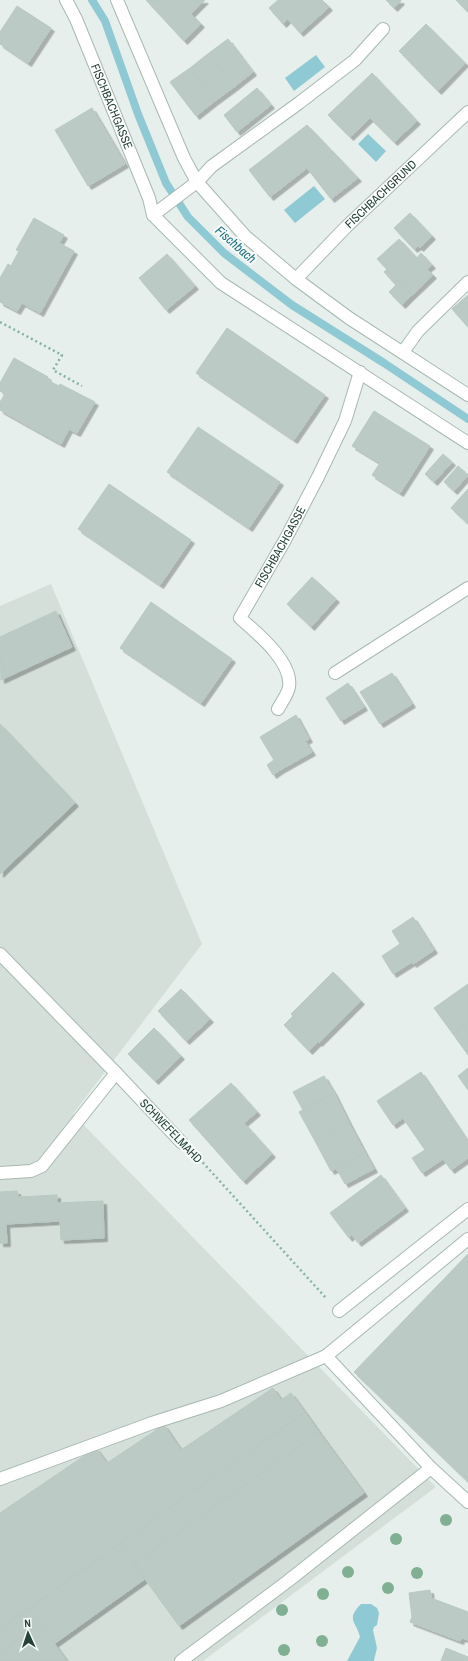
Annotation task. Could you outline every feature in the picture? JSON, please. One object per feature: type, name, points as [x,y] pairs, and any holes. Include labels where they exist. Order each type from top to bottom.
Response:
[{"type":"street","name":"FISCHBACHGASSE","points":[[66,0],[76,19],[149,198],[153,215]]},
{"type":"street","points":[[117,0],[184,158],[192,185],[245,236],[296,279],[348,318],[468,395]]},
{"type":"street","points":[[383,29],[355,60],[212,166],[192,185],[153,215],[221,283],[468,443]]},
{"type":"street","name":"FISCHBACHGRUND","points":[[296,279],[346,227],[468,112]]},
{"type":"street","points":[[403,352],[418,331],[468,282]]},
{"type":"street","name":"FISCHBACHGASSE","points":[[278,709],[289,688],[289,676],[282,662],[270,646],[240,618],[285,540],[345,422],[360,372]]},
{"type":"street","points":[[335,673],[468,588]]},
{"type":"street","name":"SCHWEFELMAHD","points":[[0,954],[182,1143]]},
{"type":"street","points":[[0,1173],[31,1171],[42,1166],[116,1073]]},
{"type":"street","points":[[339,1311],[401,1260],[468,1209]]},
{"type":"street","points":[[0,1479],[152,1423],[221,1401],[326,1356],[468,1239]]},
{"type":"street","points":[[326,1356],[431,1468],[468,1502]]},
{"type":"street","points":[[181,1661],[288,1581],[431,1468]]},
{"type":"path","points":[[0,322],[62,355],[53,370],[82,386]]},
{"type":"path","name":"SCHWEFELMAHD","points":[[182,1143],[198,1157],[339,1311]]},
{"type":"shaded area","points":[[51,584],[202,944],[73,1114],[436,1487],[203,1661],[0,1661],[0,606]]},
{"type":"water","points":[[316,55],[325,67],[294,91],[285,78]]},
{"type":"water","points":[[368,134],[386,151],[376,162],[358,144]]},
{"type":"water","points":[[314,186],[325,199],[295,223],[284,210]]},
{"type":"water","points":[[361,1604],[371,1604],[377,1608],[379,1613],[377,1625],[373,1630],[377,1648],[374,1661],[347,1661],[360,1637],[353,1618],[356,1609]]},
{"type":"building","points":[[146,0],[205,0],[191,14],[201,24],[184,41]]},
{"type":"building","points":[[278,0],[322,0],[329,7],[300,33],[288,19],[283,24],[269,8]]},
{"type":"building","points":[[386,0],[400,0],[401,1],[394,8]]},
{"type":"building","points":[[456,0],[468,0],[468,12]]},
{"type":"building","points":[[17,6],[51,28],[28,63],[0,44],[0,32]]},
{"type":"building","points":[[426,24],[465,63],[438,91],[399,51]]},
{"type":"building","points":[[228,39],[253,72],[234,87],[209,53]]},
{"type":"building","points":[[209,53],[234,87],[215,101],[190,68]]},
{"type":"building","points":[[190,68],[215,101],[196,116],[170,82]]},
{"type":"building","points":[[372,73],[417,121],[394,142],[370,118],[376,112],[388,124],[401,111],[368,77]]},
{"type":"building","points":[[368,77],[401,111],[388,124],[376,112],[350,137],[328,115]]},
{"type":"building","points":[[257,88],[271,105],[237,132],[224,115]]},
{"type":"building","points":[[92,108],[125,164],[88,186],[55,130]]},
{"type":"building","points":[[307,125],[358,178],[331,199],[307,168],[270,197],[249,170]]},
{"type":"building","points":[[410,213],[432,236],[420,248],[418,246],[414,249],[394,228]]},
{"type":"building","points":[[34,218],[64,235],[59,243],[74,251],[40,313],[22,303],[17,311],[0,302],[0,278],[8,264],[11,266],[19,251],[16,250]]},
{"type":"building","points":[[399,239],[417,258],[421,253],[432,265],[427,269],[433,275],[412,295],[377,259]]},
{"type":"building","points":[[167,254],[195,286],[166,310],[139,278]]},
{"type":"building","points":[[387,269],[412,295],[402,305],[389,292],[396,285],[384,272]]},
{"type":"building","points":[[468,295],[468,327],[452,309]]},
{"type":"building","points":[[227,328],[325,395],[294,440],[196,373]]},
{"type":"building","points":[[14,358],[48,377],[47,379],[53,383],[59,386],[60,384],[95,402],[77,433],[69,429],[61,444],[0,410],[0,402],[5,394],[0,391],[0,383]]},
{"type":"building","points":[[374,411],[430,446],[400,493],[372,475],[380,463],[352,446]]},
{"type":"building","points":[[198,427],[280,482],[249,528],[167,472]]},
{"type":"building","points":[[443,454],[452,462],[434,482],[425,474]]},
{"type":"building","points":[[458,466],[468,475],[454,491],[444,482]]},
{"type":"building","points":[[109,484],[191,540],[160,585],[78,529]]},
{"type":"building","points":[[468,489],[468,524],[451,508]]},
{"type":"building","points":[[312,577],[336,599],[311,627],[287,604]]},
{"type":"building","points":[[151,602],[232,659],[201,703],[120,648]]},
{"type":"building","points":[[56,611],[72,647],[1,680],[0,637]]},
{"type":"building","points":[[392,673],[412,704],[380,724],[360,692]]},
{"type":"building","points":[[348,683],[364,707],[341,721],[326,698]]},
{"type":"building","points":[[296,715],[309,739],[305,741],[312,752],[280,770],[260,737]]},
{"type":"building","points":[[0,724],[75,803],[0,874]]},
{"type":"building","points":[[274,760],[280,770],[273,775],[267,765]]},
{"type":"building","points":[[413,917],[434,950],[413,964],[412,962],[393,974],[382,956],[400,944],[392,931]]},
{"type":"building","points":[[333,972],[361,1001],[319,1043],[291,1014]]},
{"type":"building","points":[[468,984],[468,1023],[453,1034],[434,1008]]},
{"type":"building","points":[[181,989],[210,1019],[186,1041],[158,1011]]},
{"type":"building","points":[[293,1016],[318,1042],[309,1051],[284,1025]]},
{"type":"building","points":[[468,1023],[468,1055],[453,1034]]},
{"type":"building","points":[[154,1028],[181,1056],[155,1081],[128,1054]]},
{"type":"building","points":[[468,1068],[468,1090],[458,1076]]},
{"type":"building","points":[[421,1072],[468,1142],[468,1158],[451,1170],[443,1159],[422,1173],[412,1158],[425,1150],[403,1118],[393,1125],[377,1101]]},
{"type":"building","points":[[324,1076],[334,1093],[303,1110],[293,1092]]},
{"type":"building","points":[[231,1083],[257,1112],[244,1123],[272,1154],[243,1181],[189,1120]]},
{"type":"building","points":[[334,1093],[349,1123],[315,1141],[299,1112]]},
{"type":"building","points":[[349,1123],[365,1153],[331,1171],[315,1141]]},
{"type":"building","points":[[365,1153],[374,1169],[345,1184],[336,1168]]},
{"type":"building","points":[[381,1175],[405,1208],[358,1243],[334,1210]]},
{"type":"building","points":[[17,1191],[18,1197],[57,1195],[57,1203],[103,1201],[104,1238],[61,1240],[60,1221],[6,1224],[7,1243],[0,1243],[0,1192]]},
{"type":"building","points":[[334,1210],[352,1235],[349,1238],[330,1213]]},
{"type":"building","points":[[468,1254],[468,1482],[354,1372]]},
{"type":"building","points":[[273,1388],[281,1400],[291,1393],[305,1412],[0,1629],[0,1513],[96,1448],[107,1463],[164,1425],[181,1450]]},
{"type":"building","points":[[305,1412],[319,1432],[134,1564],[120,1544]]},
{"type":"building","points":[[319,1432],[364,1493],[179,1626],[134,1564]]},
{"type":"building","points":[[120,1544],[145,1579],[54,1644],[29,1609]]},
{"type":"building","points":[[430,1590],[431,1598],[468,1612],[468,1640],[462,1638],[460,1641],[410,1622],[412,1617],[409,1593]]},
{"type":"building","points":[[29,1609],[40,1624],[0,1652],[0,1629]]},
{"type":"building","points":[[40,1624],[67,1661],[0,1661],[0,1652]]},
{"type":"building","points":[[446,1648],[468,1657],[468,1661],[441,1661]]},
{"type":"waterway","name":"Fischbach","points":[[92,0],[105,21],[138,114],[166,183],[188,217],[224,253],[292,305],[384,363],[468,419]]}]
